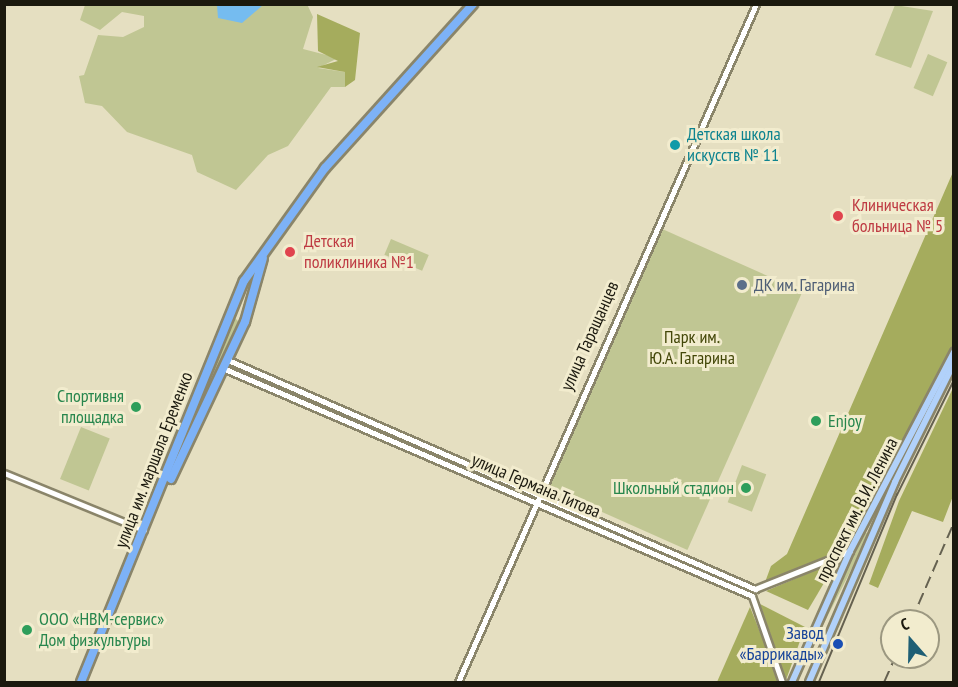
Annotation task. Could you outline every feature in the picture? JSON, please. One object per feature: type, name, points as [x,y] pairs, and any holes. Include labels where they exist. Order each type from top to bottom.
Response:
[{"type":"highway","name":"улица им. маршала Еременко","points":[[83,682],[144,530],[193,397],[228,314],[265,254],[325,168],[473,4]]},
{"type":"highway","name":"улица им. маршала Еременко","points":[[83,682],[174,471],[210,404],[245,322],[265,254]]},
{"type":"highway","points":[[228,314],[239,313],[245,322]]},
{"type":"highway","points":[[193,397],[200,406],[210,404]]},
{"type":"main road","name":"проспект им. В.И. Ленина","points":[[792,682],[850,551],[954,352]]},
{"type":"main road","name":"проспект им. В.И. Ленина","points":[[809,682],[875,532],[954,363]]},
{"type":"main road","points":[[862,527],[875,532]]},
{"type":"street","name":"улица Таращанцев","points":[[458,682],[537,494],[756,4]]},
{"type":"street","name":"улица Германа Титова","points":[[226,364],[248,369],[294,388],[755,589],[850,551]]},
{"type":"street","name":"улица Германа Титова","points":[[226,364],[424,454],[752,596],[782,682]]},
{"type":"street","points":[[424,454],[428,446]]},
{"type":"street","points":[[4,473],[144,530]]},
{"type":"green space","points":[[307,4],[313,17],[303,49],[338,58],[318,68],[345,72],[345,87],[331,87],[288,146],[268,155],[236,190],[197,172],[192,155],[127,132],[102,106],[85,103],[79,76],[84,75],[98,35],[123,37],[144,27],[144,16],[122,12],[100,30],[80,20],[85,5]]},
{"type":"green space","points":[[895,5],[933,11],[911,68],[875,55]]},
{"type":"green space","points":[[317,14],[360,33],[355,80],[345,87],[345,72],[317,67],[338,61],[318,51]]},
{"type":"green space","points":[[928,54],[947,62],[933,96],[914,88]]},
{"type":"green space","points":[[953,172],[953,346],[888,480],[853,538],[839,553],[764,585],[771,566],[787,554]]},
{"type":"green space","name":"Парк им. Ю.А. Гагарина","points":[[660,228],[803,291],[687,550],[545,487]]},
{"type":"green space","points":[[391,239],[429,255],[422,271],[384,255]]},
{"type":"green space","points":[[233,316],[240,323],[207,401],[201,404]]},
{"type":"green space","points":[[231,364],[423,446],[422,449],[229,368]]},
{"type":"green space","points":[[953,388],[953,496],[943,522],[912,511],[878,588],[869,584],[899,501]]},
{"type":"green space","points":[[81,427],[110,439],[89,491],[60,479]]},
{"type":"green space","points":[[428,450],[530,494],[426,453]]},
{"type":"green space","name":"Школьный стадион","points":[[742,465],[766,474],[752,512],[728,502]]},
{"type":"green space","points":[[546,501],[746,588],[544,504]]},
{"type":"green space","points":[[863,531],[869,534],[794,681],[788,678]]},
{"type":"green space","points":[[837,561],[808,610],[766,591]]},
{"type":"green space","points":[[760,604],[805,627],[786,680]]},
{"type":"green space","points":[[750,607],[780,682],[717,682]]},
{"type":"water","points":[[217,4],[263,5],[242,23],[218,18]]},
{"type":"tram line","points":[[819,682],[897,495],[954,380]]},
{"type":"railway","points":[[916,609],[954,522]]},
{"type":"railway","points":[[884,682],[890,669]]},
{"type":"place","name":"Детская школа искусств № 11","points":[[675,145]]},
{"type":"place","name":"Клиническая больница № 5","points":[[838,216]]},
{"type":"place","name":"Детская поликлиника №1","points":[[290,252]]},
{"type":"place","name":"ДК им. Гагарина","points":[[742,285]]},
{"type":"place","name":"Спортивня площадка","points":[[136,407]]},
{"type":"place","name":"Enjoy","points":[[816,421]]},
{"type":"place","name":"Школьный стадион","points":[[746,488]]},
{"type":"place","name":"ООО «НВМ-сервис» Дом физкультуры","points":[[27,630]]},
{"type":"place","name":"Завод «Баррикады»","points":[[838,644]]}]
